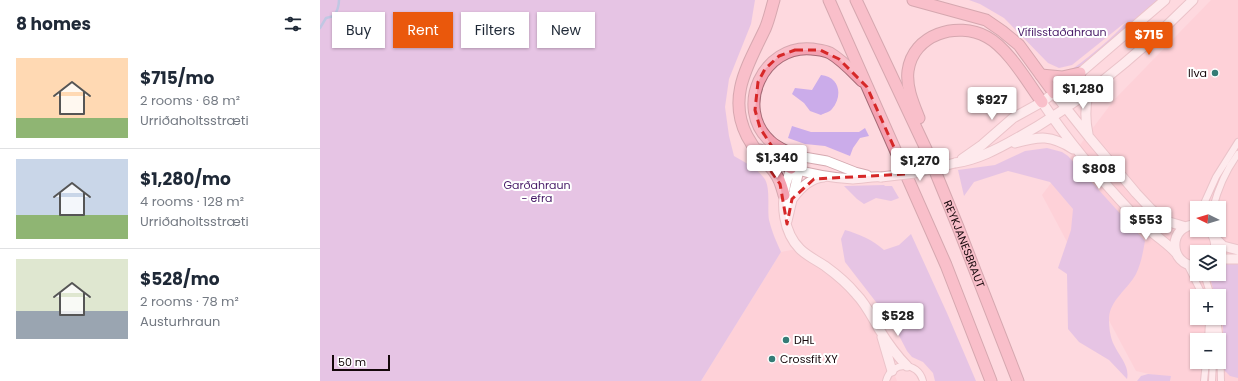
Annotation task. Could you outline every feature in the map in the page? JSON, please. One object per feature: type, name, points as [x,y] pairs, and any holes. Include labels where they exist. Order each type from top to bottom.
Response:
[{"type":"highway","points":[[774,0],[765,28],[743,78],[739,94],[739,105],[741,121],[748,137],[759,155],[777,176],[788,197]]},
{"type":"highway","points":[[829,0],[946,265],[991,381]]},
{"type":"highway","name":"REYKJANESBRAUT","points":[[856,0],[926,149],[1018,381]]},
{"type":"highway","points":[[913,0],[986,20],[1019,45],[1054,93]]},
{"type":"highway","points":[[958,227],[956,211],[952,200],[912,102],[908,71],[911,60],[918,49],[924,42],[940,32],[967,31],[984,36],[1004,51],[1042,102]]},
{"type":"highway","points":[[796,162],[765,135],[760,128],[755,110],[754,97],[758,82],[765,69],[773,60],[795,50],[820,50],[839,59],[868,87]]},
{"type":"highway","points":[[1041,75],[1062,77],[1080,73]]},
{"type":"highway","points":[[754,147],[772,158],[796,162]]},
{"type":"street","points":[[955,163],[982,145],[1013,118],[1042,102],[1080,73],[1165,0]]},
{"type":"street","points":[[999,148],[1053,118],[1088,94],[1162,30],[1193,0]]},
{"type":"street","points":[[1054,93],[1136,194],[1158,216],[1166,221],[1190,224]]},
{"type":"street","points":[[1088,94],[1085,120],[1089,137]]},
{"type":"street","points":[[1042,102],[1080,153],[1133,213],[1153,233],[1169,245],[1179,258],[1190,265]]},
{"type":"street","points":[[788,197],[808,182],[821,177],[832,176],[854,179],[915,173],[966,161],[999,148],[1028,140],[1050,139],[1065,144],[1080,153]]},
{"type":"street","points":[[1205,201],[1216,177],[1238,142]]},
{"type":"street","points":[[1215,201],[1227,172],[1238,154]]},
{"type":"street","points":[[796,162],[832,176]]},
{"type":"street","points":[[796,162],[827,162],[854,172],[878,177]]},
{"type":"street","points":[[796,162],[788,197],[783,207],[786,224],[791,237],[800,248],[835,273],[857,294],[898,356],[907,366],[916,370],[920,374],[923,381]]},
{"type":"street","points":[[1176,253],[1175,241],[1177,235],[1181,230],[1190,226]]},
{"type":"street","points":[[1215,237],[1223,246],[1238,250]]},
{"type":"street","points":[[1226,259],[1238,259]]},
{"type":"street","points":[[1187,264],[1200,289]]},
{"type":"street","points":[[1218,325],[1220,341],[1221,381]]},
{"type":"street","points":[[880,330],[892,370]]},
{"type":"street","points":[[886,381],[892,370],[896,367],[907,366]]},
{"type":"street","points":[[1204,381],[1205,369]]},
{"type":"street","points":[[1212,381],[1213,369]]},
{"type":"highlighted area","points":[[795,50],[820,50],[839,59],[867,87],[906,174],[814,179],[792,199],[787,224],[780,184],[754,147],[784,165],[760,128],[755,110],[758,82],[765,69],[779,56]]},
{"type":"shaded area","points":[[1211,0],[1238,0],[1238,381],[1168,381],[1168,378],[1136,371],[1042,195],[1114,100]]},
{"type":"shaded area","points":[[802,248],[841,280],[870,312],[897,381],[701,381],[781,252]]},
{"type":"green space","name":"Garðahraun - efra","points":[[320,0],[755,0],[751,24],[729,79],[725,107],[729,136],[734,156],[758,171],[766,182],[768,192],[769,220],[781,252],[701,381],[320,381]]},
{"type":"green space","name":"Vífilsstaðahraun","points":[[969,0],[1159,0],[1073,72],[1071,70],[1100,47],[1127,21],[1072,65],[1059,68],[1048,63],[1004,18],[980,4]]},
{"type":"green space","points":[[821,75],[832,79],[836,83],[838,88],[838,98],[830,111],[821,115],[810,111],[804,103],[792,94],[795,88],[812,90]]},
{"type":"green space","points":[[792,126],[811,132],[859,132],[865,128],[869,136],[860,138],[853,148],[850,156],[825,146],[805,144],[788,138]]},
{"type":"green space","points":[[1047,148],[1062,152],[1068,156],[1145,241],[1141,262],[1136,274],[1116,300],[1110,312],[1109,318],[1112,339],[1116,349],[1126,365],[1128,374],[1127,379],[1109,360],[1079,342],[1068,329],[1067,274],[1058,268],[1071,230],[1073,209],[1050,182],[1008,171],[974,182],[964,196],[958,170],[995,165],[1025,151]]},
{"type":"green space","points":[[844,186],[892,186],[899,198],[891,201],[876,198],[864,204]]},
{"type":"green space","points":[[845,230],[866,238],[884,250],[899,245],[911,234],[976,381],[935,381],[933,373],[923,362],[912,357],[907,351],[893,324],[845,262],[841,239]]},
{"type":"green space","points":[[1226,262],[1238,264],[1238,378],[1230,376],[1224,370],[1226,369],[1226,333],[1223,333],[1223,325],[1226,325],[1226,289],[1213,289],[1211,281],[1226,281]]},
{"type":"green space","points":[[1148,374],[1171,376],[1170,381],[1137,381],[1141,376]]},
{"type":"waterway","points":[[320,28],[326,18],[334,16],[338,8],[339,0]]},
{"type":"place","name":"Ilva","points":[[1215,73]]},
{"type":"place","name":"DHL","points":[[786,340]]},
{"type":"place","name":"Crossfit XY","points":[[772,359]]}]
